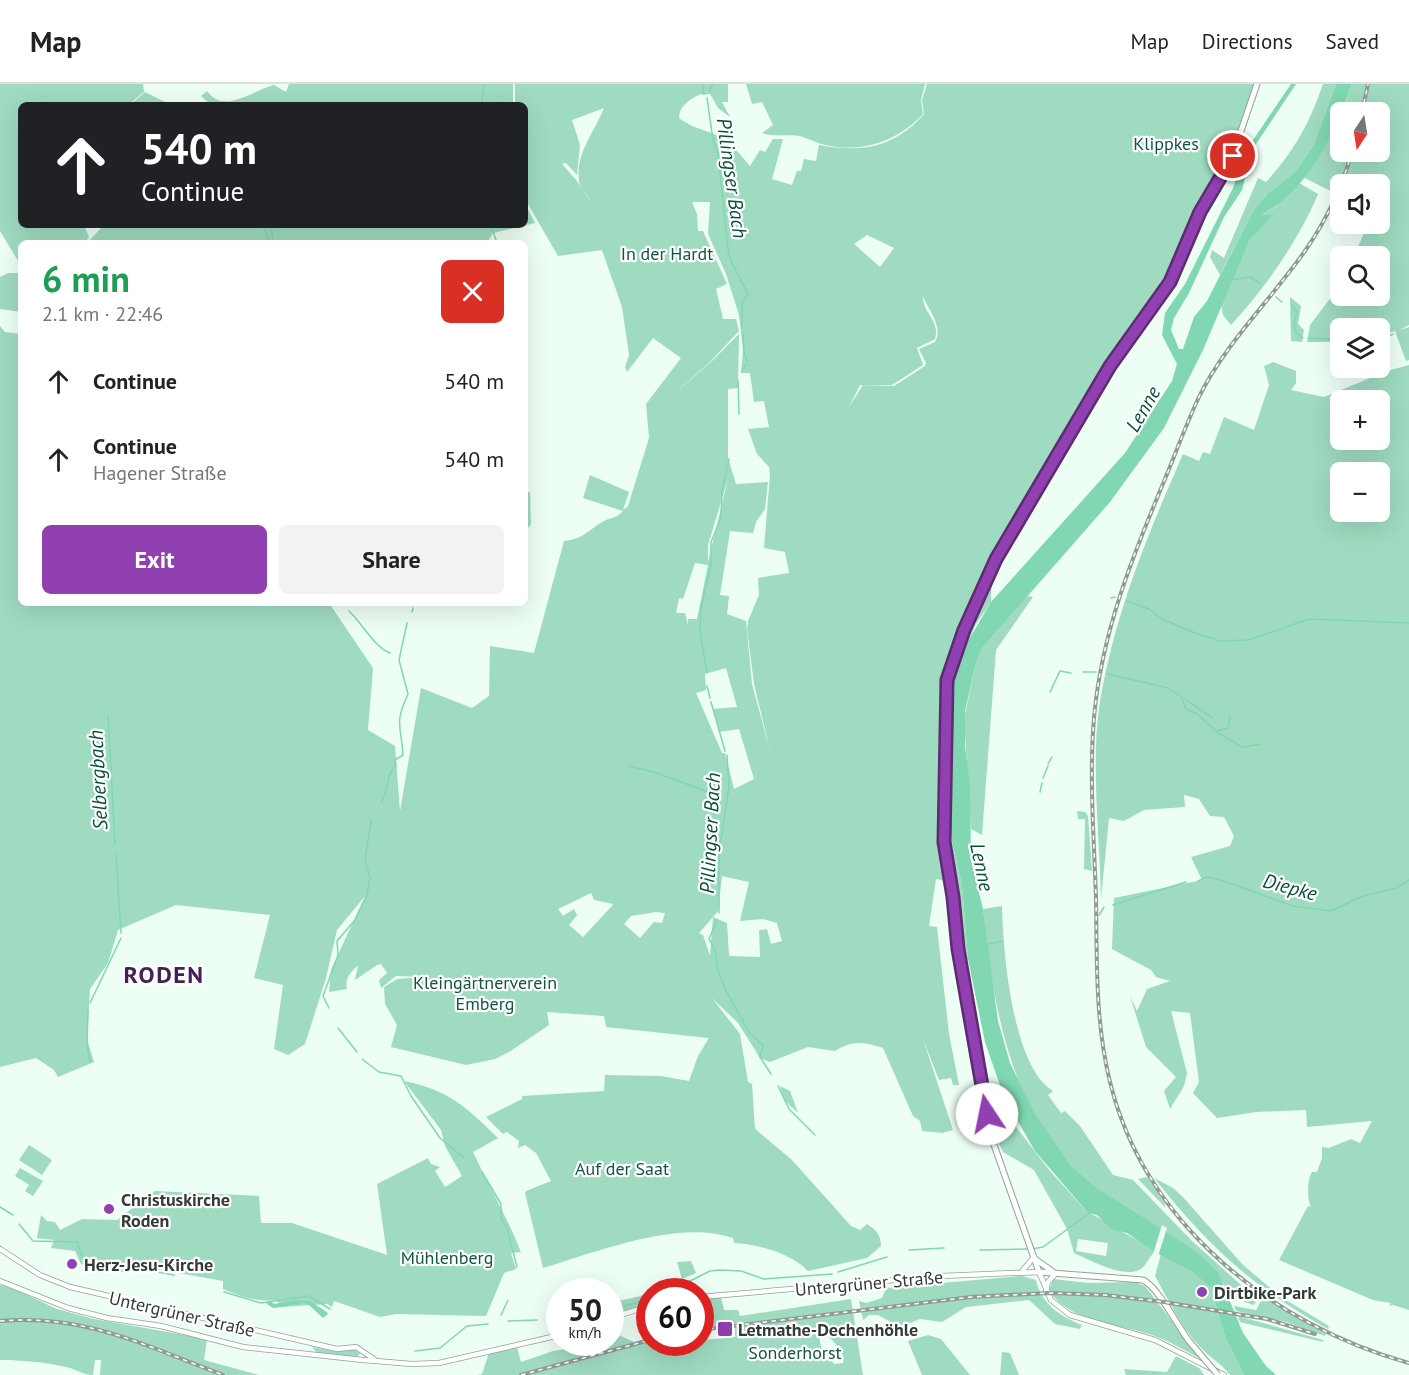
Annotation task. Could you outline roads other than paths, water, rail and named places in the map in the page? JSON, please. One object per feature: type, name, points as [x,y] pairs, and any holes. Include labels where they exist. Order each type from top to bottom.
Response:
[{"type":"main road","points":[[1224,1375],[1146,1337],[1070,1315],[1052,1300],[1046,1290],[993,1142],[958,949],[946,855],[945,692],[952,664],[996,559],[1096,390],[1175,274],[1200,212],[1229,166],[1257,84]]},
{"type":"main road","name":"Untergrüner Straße","points":[[0,1249],[40,1275],[88,1292],[337,1349],[356,1347],[363,1352]]},
{"type":"main road","points":[[1020,1271],[1028,1267],[1032,1251]]},
{"type":"main road","points":[[1032,1251],[1044,1267],[1056,1273]]},
{"type":"main road","name":"Untergrüner Straße","points":[[714,1297],[1020,1271],[1039,1272]]},
{"type":"main road","points":[[1039,1272],[1143,1280],[1157,1290],[1164,1306],[1189,1341],[1218,1375]]},
{"type":"main road","points":[[1046,1290],[1048,1282],[1056,1273]]},
{"type":"main road","points":[[0,1281],[55,1304],[90,1314],[160,1326],[243,1347],[363,1360],[439,1363],[546,1338]]},
{"type":"main road","points":[[363,1352],[363,1360]]},
{"type":"main road","points":[[363,1352],[376,1361]]},
{"type":"waterway","points":[[481,102],[484,84]]},
{"type":"waterway","name":"Pillingser Bach","points":[[703,84],[703,94],[709,93],[713,84]]},
{"type":"waterway","name":"Pillingser Bach","points":[[707,98],[713,140],[718,154],[728,249],[731,261],[748,294],[742,303],[742,328]]},
{"type":"waterway","points":[[264,228],[269,240]]},
{"type":"waterway","points":[[271,228],[273,240]]},
{"type":"waterway","points":[[492,228],[496,240]]},
{"type":"waterway","points":[[1231,280],[1250,277],[1261,284]]},
{"type":"waterway","points":[[1276,297],[1282,302]]},
{"type":"waterway","points":[[1292,305],[1297,312],[1294,324],[1296,333],[1303,338]]},
{"type":"waterway","name":"Pillingser Bach","points":[[743,332],[747,361]]},
{"type":"waterway","points":[[1309,338],[1330,339]]},
{"type":"waterway","name":"Pillingser Bach","points":[[742,371],[746,364]]},
{"type":"waterway","name":"Pillingser Bach","points":[[738,381],[739,414]]},
{"type":"waterway","name":"Pillingser Bach","points":[[707,672],[700,632],[701,608],[711,564],[711,542],[721,518],[722,492],[729,459]]},
{"type":"waterway","points":[[1111,598],[1115,597]]},
{"type":"waterway","points":[[1127,601],[1149,609],[1162,619],[1220,641],[1248,640],[1309,619],[1409,623]]},
{"type":"waterway","points":[[412,612],[413,608]]},
{"type":"waterway","points":[[349,611],[374,641],[390,653]]},
{"type":"waterway","points":[[381,802],[391,773],[396,766],[395,760],[403,755],[400,718],[408,694],[399,660],[407,623]]},
{"type":"waterway","points":[[1050,692],[1060,671],[1071,673]]},
{"type":"waterway","points":[[1083,672],[1096,672]]},
{"type":"waterway","points":[[1108,674],[1168,688],[1213,718]]},
{"type":"waterway","name":"Pillingser Bach","points":[[707,686],[710,698]]},
{"type":"waterway","points":[[1183,701],[1186,709],[1197,714],[1216,731],[1228,728],[1230,717]]},
{"type":"waterway","name":"Pillingser Bach","points":[[711,702],[725,751]]},
{"type":"waterway","name":"Selbergbach","points":[[108,716],[115,843]]},
{"type":"waterway","points":[[1217,732],[1242,747],[1261,744]]},
{"type":"waterway","name":"Pillingser Bach","points":[[719,913],[719,852],[729,787],[727,755]]},
{"type":"waterway","points":[[1048,764],[1052,757]]},
{"type":"waterway","points":[[629,766],[654,772],[719,796]]},
{"type":"waterway","points":[[1043,778],[1048,766]]},
{"type":"waterway","points":[[1040,792],[1042,783]]},
{"type":"waterway","points":[[329,1008],[323,996],[338,955],[337,941],[355,920],[367,895],[370,878],[365,860],[371,821]]},
{"type":"waterway","name":"Selbergbach","points":[[116,854],[121,933]]},
{"type":"waterway","name":"Diepke","points":[[1198,881],[1207,877],[1221,880],[1293,906],[1331,911],[1363,896],[1396,888],[1409,880]]},
{"type":"waterway","name":"Diepke","points":[[1113,905],[1186,882]]},
{"type":"waterway","name":"Diepke","points":[[1099,915],[1104,907]]},
{"type":"waterway","name":"Pillingser Bach","points":[[717,920],[709,939],[716,952],[717,967],[725,989],[749,1032],[763,1045],[760,1057],[771,1074]]},
{"type":"waterway","name":"Selbergbach","points":[[90,1003],[121,938]]},
{"type":"waterway","name":"Diepke","points":[[985,945],[1002,941]]},
{"type":"waterway","name":"Selbergbach","points":[[88,1010],[87,1045],[90,1062]]},
{"type":"waterway","points":[[338,1028],[357,1052]]},
{"type":"waterway","points":[[362,1059],[379,1072],[401,1076],[411,1096],[440,1138],[464,1158]]},
{"type":"waterway","name":"Pillingser Bach","points":[[778,1086],[789,1109],[815,1135]]},
{"type":"waterway","points":[[482,1172],[501,1204],[501,1218],[507,1228],[517,1267]]},
{"type":"waterway","name":"Selbergbach","points":[[0,1207],[13,1215]]},
{"type":"waterway","points":[[1032,1249],[1043,1247],[1091,1212]]},
{"type":"waterway","points":[[19,1224],[33,1241],[77,1242],[82,1256],[98,1272],[146,1270],[174,1275]]},
{"type":"waterway","points":[[909,1250],[944,1248]]},
{"type":"waterway","points":[[980,1250],[1027,1249]]},
{"type":"waterway","points":[[838,1272],[887,1257]]},
{"type":"waterway","points":[[696,1278],[710,1271],[719,1270],[741,1271],[764,1279],[832,1274]]},
{"type":"waterway","points":[[224,1292],[261,1303],[309,1296],[330,1309]]},
{"type":"waterway","points":[[501,1315],[508,1300]]},
{"type":"waterway","points":[[269,1303],[274,1306],[299,1302]]},
{"type":"waterway","points":[[624,1306],[636,1303]]},
{"type":"waterway","points":[[508,1321],[537,1320]]},
{"type":"waterway","points":[[415,1351],[440,1348],[467,1326],[488,1324]]},
{"type":"railway","points":[[1364,102],[1368,84]]},
{"type":"railway","points":[[1349,162],[1321,226],[1293,267],[1222,359],[1198,399],[1141,537],[1120,595],[1104,656],[1094,718],[1092,785],[1098,990],[1105,1059],[1127,1133],[1152,1180],[1184,1223],[1221,1262],[1263,1295],[1309,1323],[1358,1346],[1409,1363]]},
{"type":"railway","points":[[714,1328],[971,1297],[1050,1293],[1105,1295],[1164,1302],[1267,1319],[1315,1334]]},
{"type":"railway","points":[[0,1321],[61,1322],[88,1327],[141,1343],[223,1375]]},
{"type":"railway","points":[[521,1375],[636,1344]]},
{"type":"place","name":"Christuskirche Roden","points":[[109,1209]]},
{"type":"place","name":"Herz-Jesu-Kirche","points":[[72,1264]]},
{"type":"place","name":"Dirtbike-Park","points":[[1202,1292]]},
{"type":"place","name":"Letmathe-Dechenhöhle","points":[[725,1329]]},
{"type":"district","name":"RODEN","points":[[164,974]]},
{"type":"park label","name":"Klippkes","points":[[1166,143]]},
{"type":"park label","name":"In der Hardt","points":[[667,253]]},
{"type":"park label","name":"Kleingärtnerverein Emberg","points":[[485,992]]},
{"type":"park label","name":"Auf der Saat","points":[[622,1168]]},
{"type":"park label","name":"Mühlenberg","points":[[447,1257]]},
{"type":"park label","name":"Sonderhorst","points":[[795,1352]]},
{"type":"water label","name":"Lenne","points":[[1143,409]]},
{"type":"water label","name":"Lenne","points":[[982,867]]}]
